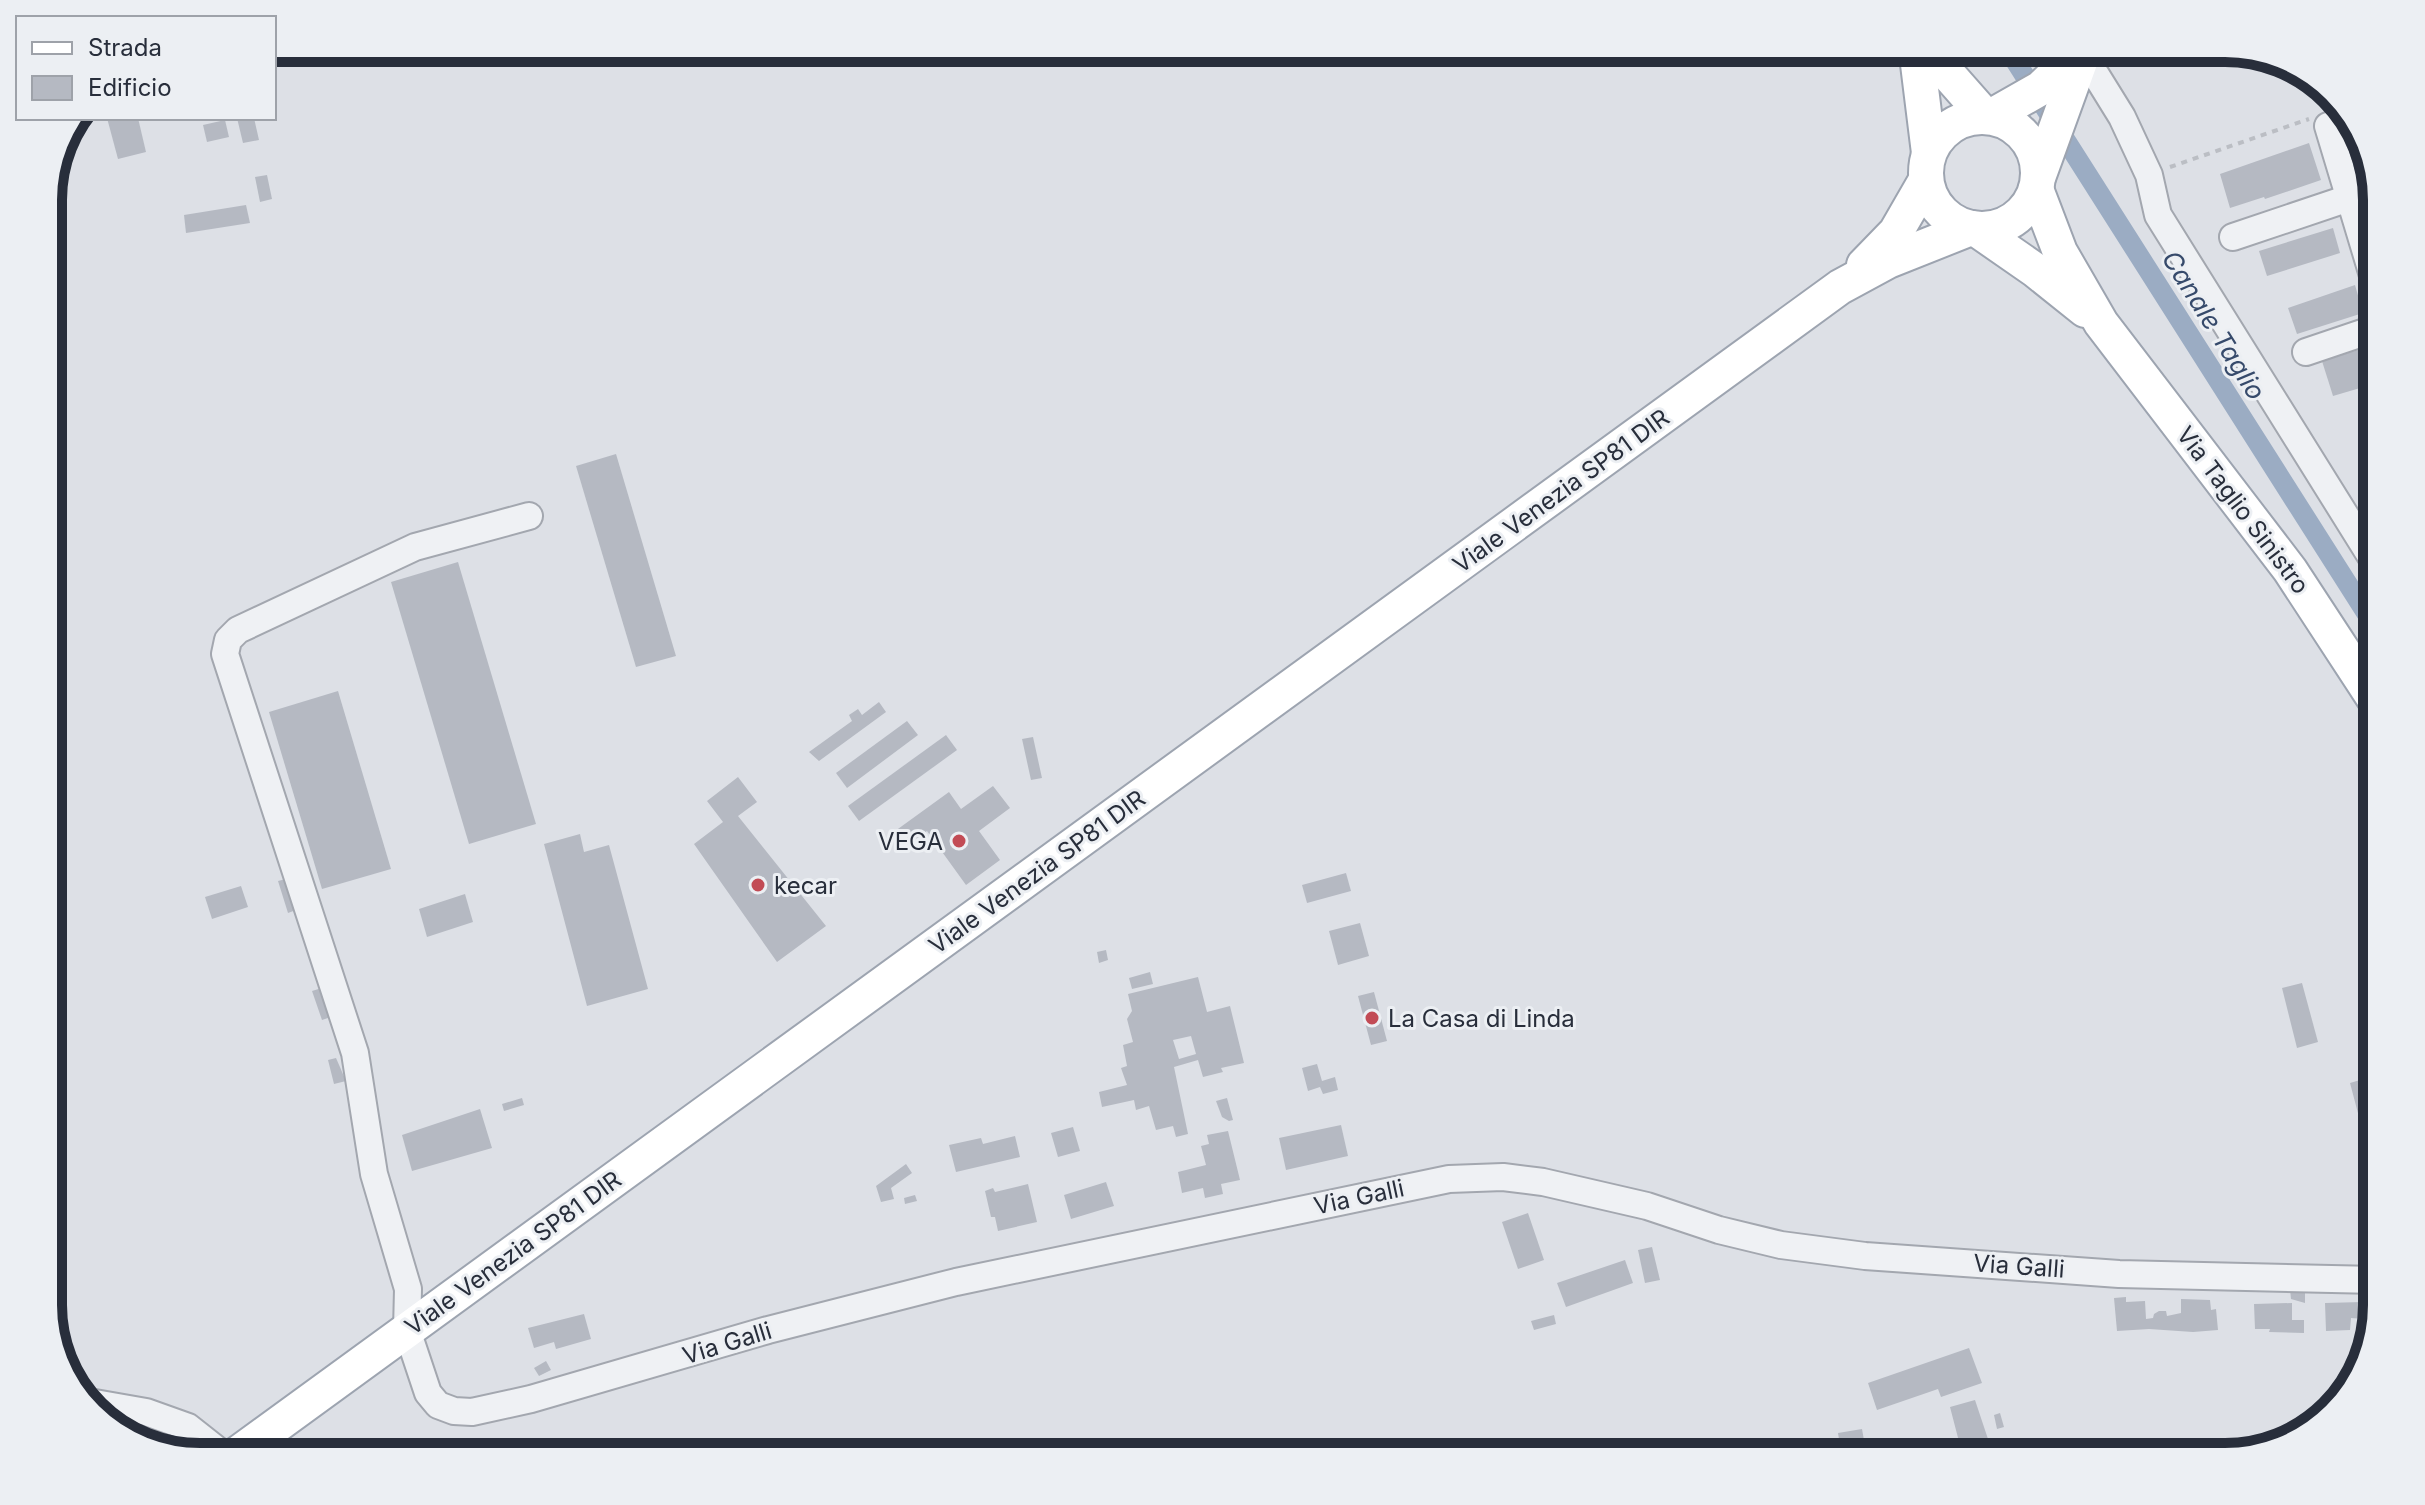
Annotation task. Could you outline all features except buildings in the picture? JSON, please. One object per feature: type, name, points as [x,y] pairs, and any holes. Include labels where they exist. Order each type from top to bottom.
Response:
[{"type":"main road","points":[[1917,62],[1931,197],[1954,222],[1973,228]]},
{"type":"main road","points":[[1940,62],[1994,113],[2025,136],[2036,154],[2041,171]]},
{"type":"main road","points":[[1840,287],[1896,232],[1928,166],[1938,137],[1951,125],[1967,118],[1994,113],[2079,67]]},
{"type":"main road","points":[[1840,287],[1888,261],[1973,228],[1996,227],[2013,220],[2027,206],[2079,67]]},
{"type":"main road","name":"Via Taglio Sinistro","points":[[2041,171],[2060,252],[2101,323],[2290,570],[2363,682]]},
{"type":"main road","name":"Via Taglio Sinistro","points":[[1973,228],[2035,270],[2101,323]]},
{"type":"main road","name":"Viale Venezia SP81 DIR","points":[[252,1443],[1840,287]]},
{"type":"street","points":[[2079,67],[2122,117],[2149,175],[2158,215],[2363,544]]},
{"type":"street","points":[[2339,122],[2328,126],[2363,244]]},
{"type":"street","points":[[2233,237],[2349,198]]},
{"type":"street","points":[[2306,352],[2363,333]]},
{"type":"street","name":"Via Galli","points":[[529,516],[415,547],[238,630],[228,640],[225,654],[355,1053],[374,1174],[408,1289],[407,1330],[428,1393],[438,1405],[454,1411],[472,1412],[582,1386],[768,1330],[956,1282],[1449,1179],[1503,1177],[1543,1182],[1647,1206],[1719,1230],[1781,1245],[1865,1256],[2119,1274],[2363,1280]]},
{"type":"street","points":[[105,1405],[146,1412],[188,1427],[208,1443]]},
{"type":"path","points":[[2149,175],[2306,119]]},
{"type":"waterway","name":"Canale Taglio","points":[[2016,62],[2363,608]]},
{"type":"place","name":"VEGA","points":[[959,841]]},
{"type":"place","name":"kecar","points":[[758,885]]},
{"type":"place","name":"La Casa di Linda","points":[[1372,1018]]}]
